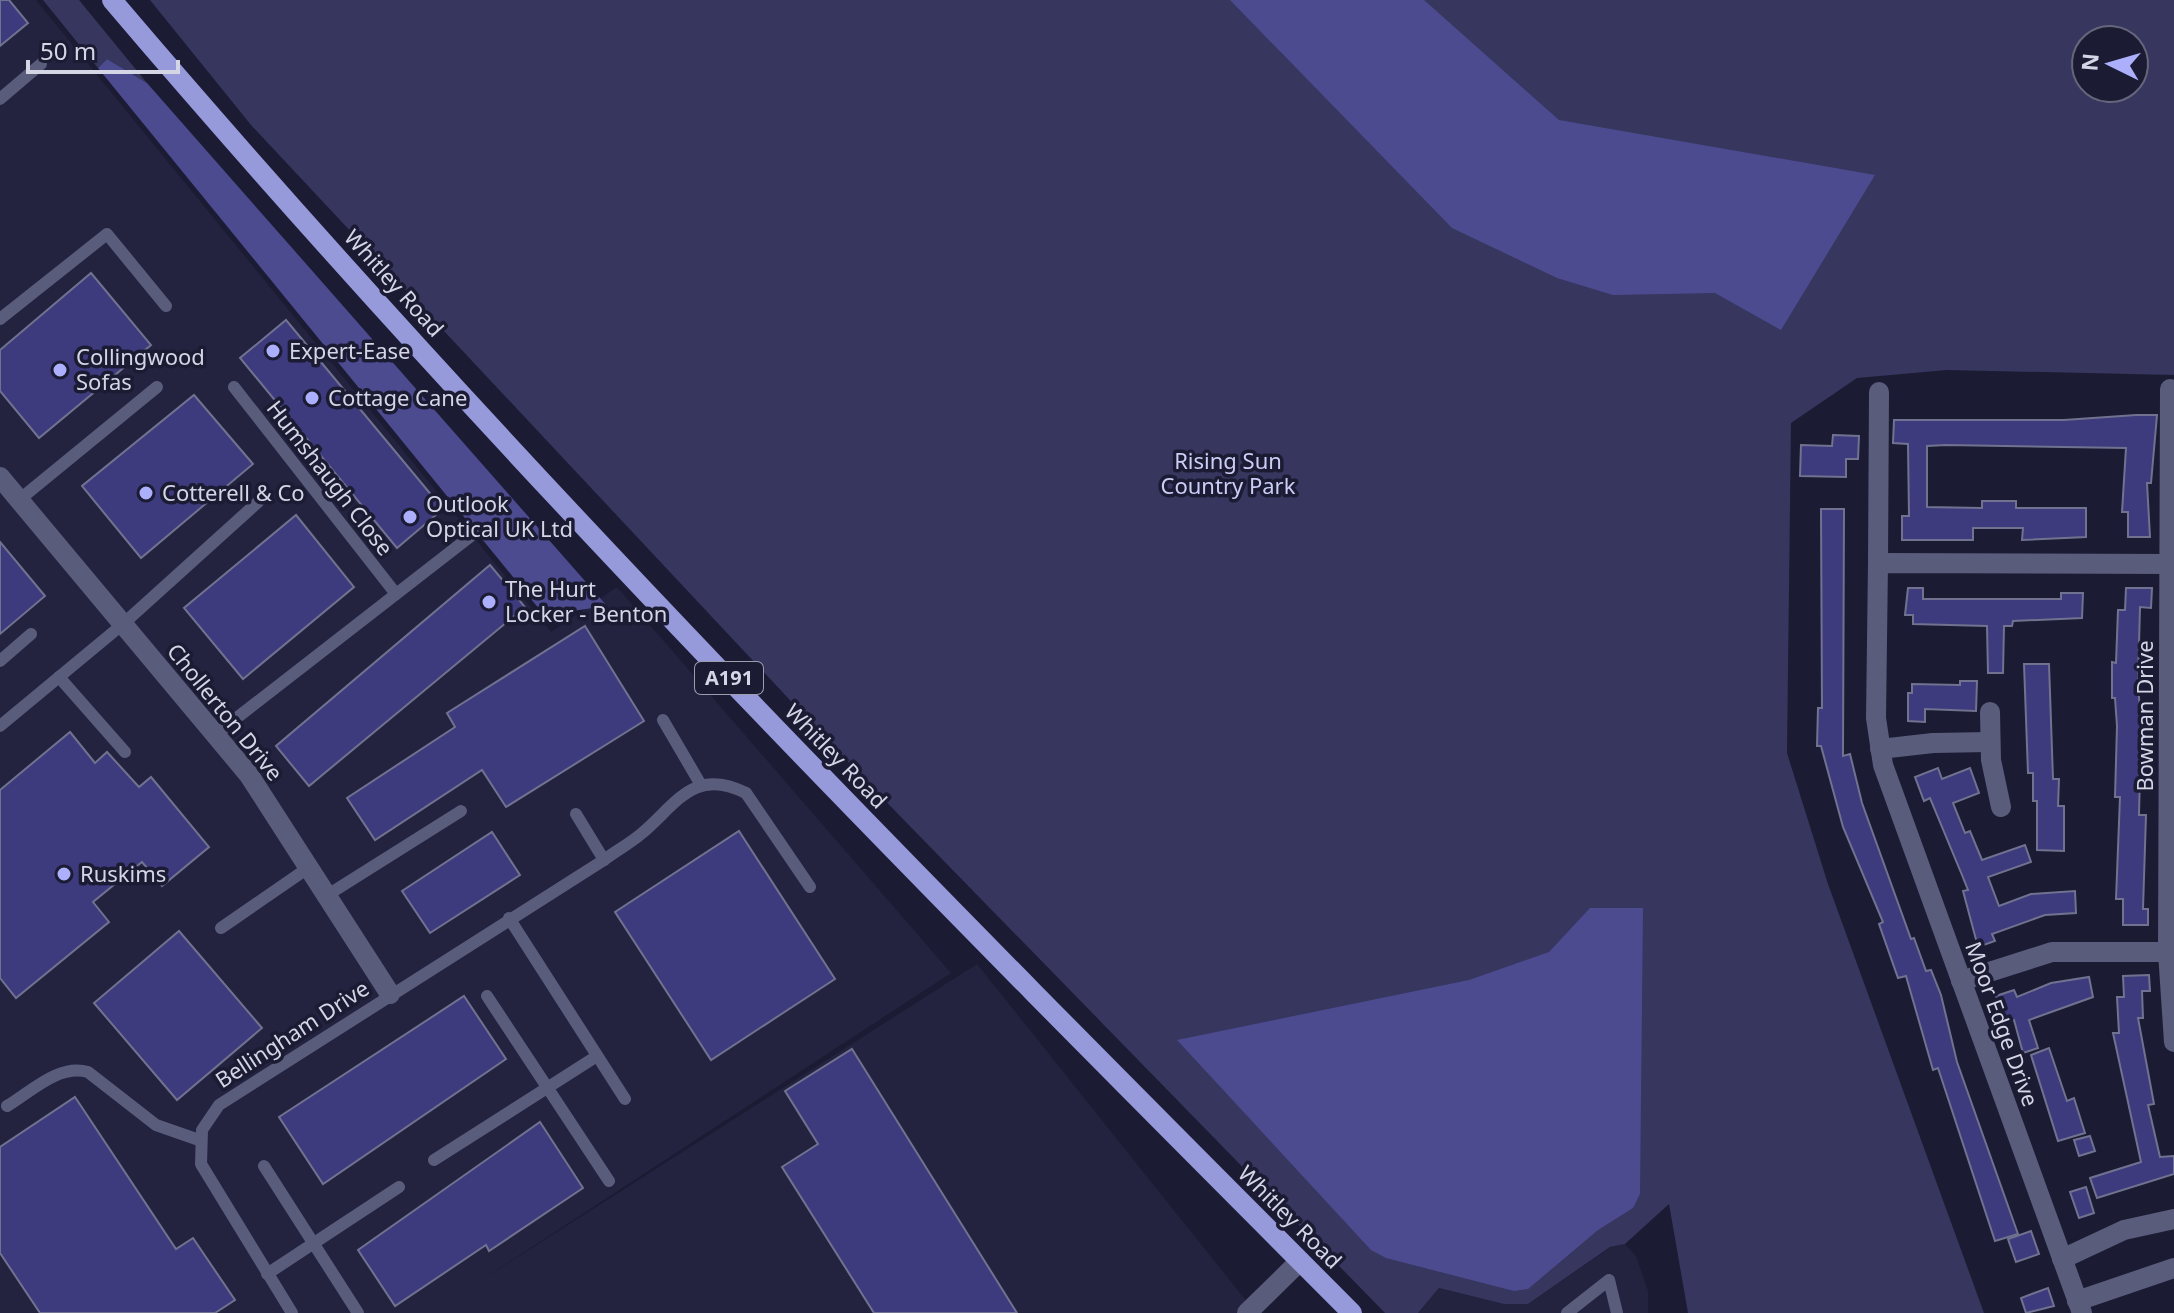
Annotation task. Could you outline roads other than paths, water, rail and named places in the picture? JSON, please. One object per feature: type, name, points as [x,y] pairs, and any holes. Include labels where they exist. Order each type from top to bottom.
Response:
[{"type":"main road","name":"Whitley Road","points":[[112,0],[405,333],[825,782],[1352,1313]]},
{"type":"street","name":"Bowman Drive","points":[[2166,389],[2171,835],[2168,952],[2174,1042]]},
{"type":"street","name":"Moor Edge Drive","points":[[1879,392],[1876,718],[1880,749],[1888,782],[2079,1307]]},
{"type":"street","name":"Chollerton Drive","points":[[0,477],[249,775],[390,994]]},
{"type":"street","points":[[1878,563],[2169,564]]},
{"type":"street","points":[[1990,712],[1989,742],[2001,807]]},
{"type":"street","points":[[1880,749],[1933,743],[1989,742]]},
{"type":"street","points":[[1961,981],[2052,952],[2168,952]]},
{"type":"street","points":[[2062,1259],[2124,1230],[2174,1219]]},
{"type":"street","points":[[1247,1313],[1300,1261]]},
{"type":"street","points":[[2079,1307],[2174,1268]]},
{"type":"lane","points":[[0,99],[41,64]]},
{"type":"lane","points":[[0,319],[107,234],[166,306]]},
{"type":"lane","points":[[19,500],[157,387]]},
{"type":"lane","name":"Humshaugh Close","points":[[234,387],[396,594]]},
{"type":"lane","points":[[0,726],[123,624],[258,502]]},
{"type":"lane","points":[[216,734],[476,532]]},
{"type":"lane","points":[[0,661],[31,634]]},
{"type":"lane","points":[[59,677],[125,752]]},
{"type":"lane","points":[[663,720],[701,785],[731,785],[746,793],[810,887]]},
{"type":"lane","name":"Bellingham Drive","points":[[199,1140],[206,1120],[219,1105],[604,860],[641,834],[678,798],[701,785]]},
{"type":"lane","points":[[326,896],[461,811]]},
{"type":"lane","points":[[576,814],[604,860]]},
{"type":"lane","points":[[221,928],[308,868]]},
{"type":"lane","points":[[509,918],[625,1099]]},
{"type":"lane","points":[[487,996],[609,1181]]},
{"type":"lane","points":[[434,1160],[597,1056]]},
{"type":"lane","points":[[7,1106],[65,1070],[77,1069],[88,1072],[156,1125],[199,1140],[205,1175],[292,1313]]},
{"type":"lane","points":[[264,1166],[358,1313]]},
{"type":"lane","points":[[267,1274],[399,1187]]},
{"type":"lane","points":[[1567,1313],[1609,1280],[1617,1313]]},
{"type":"place","name":"Expert-Ease","points":[[273,351]]},
{"type":"place","name":"Collingwood Sofas","points":[[60,370]]},
{"type":"place","name":"Cottage Cane","points":[[312,398]]},
{"type":"place","name":"Cotterell & Co","points":[[146,493]]},
{"type":"place","name":"Outlook Optical UK Ltd","points":[[410,517]]},
{"type":"place","name":"The Hurt Locker - Benton","points":[[489,602]]},
{"type":"place","name":"Ruskims","points":[[64,874]]},
{"type":"park label","name":"Rising Sun Country Park","points":[[1228,474]]}]
